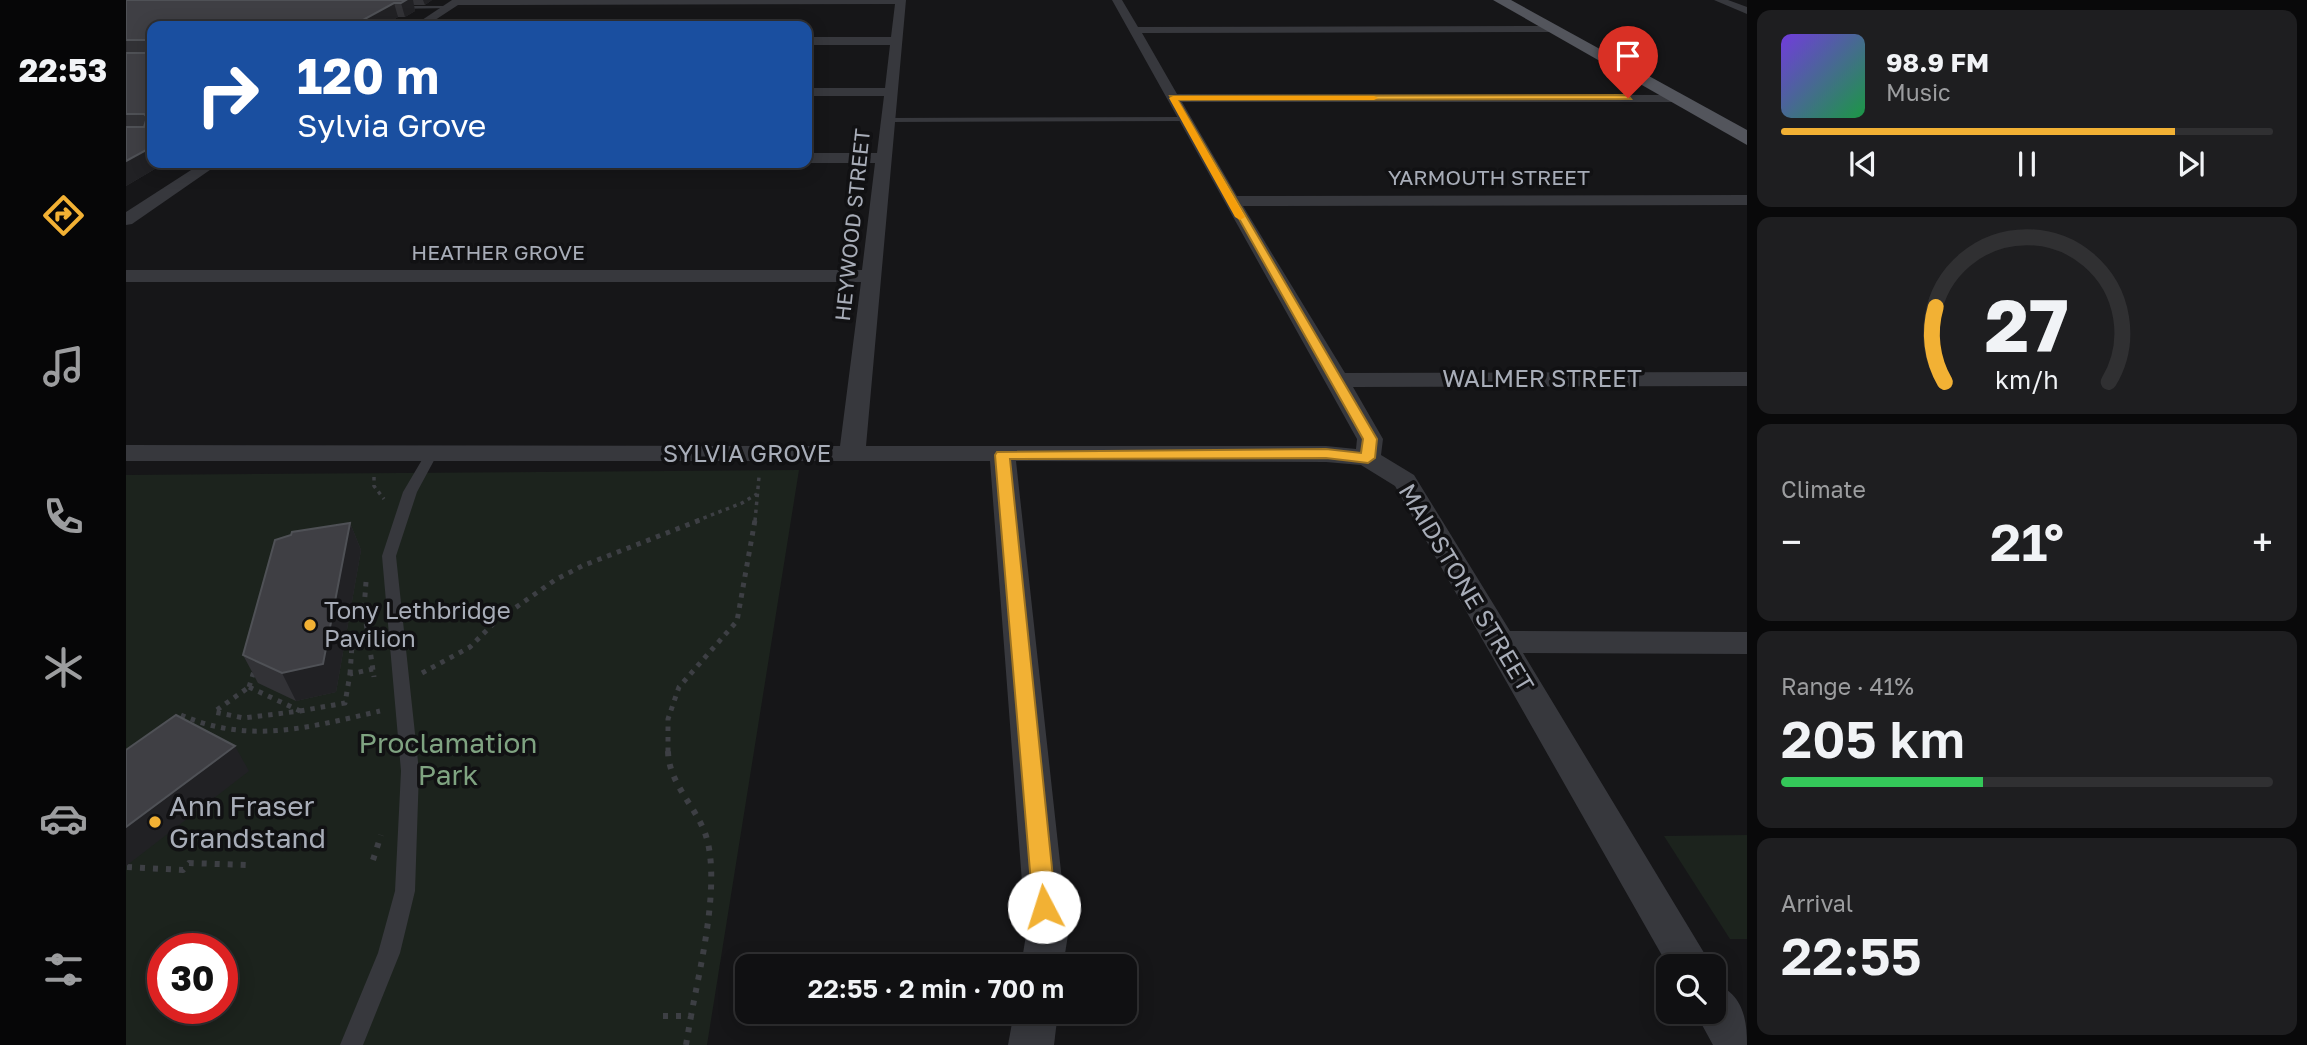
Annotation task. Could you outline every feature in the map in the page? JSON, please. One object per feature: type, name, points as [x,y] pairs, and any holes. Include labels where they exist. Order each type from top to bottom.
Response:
[{"type":"main road","points":[[1500,0],[1747,139]]},
{"type":"street","points":[[1117,0],[1231,201],[1338,380],[1370,439],[1368,458]]},
{"type":"street","points":[[1719,0],[1747,11]]},
{"type":"street","points":[[427,21],[454,3],[901,1]]},
{"type":"street","name":"HEYWOOD STREET","points":[[852,454],[869,276],[901,1]]},
{"type":"street","points":[[1134,30],[1552,29]]},
{"type":"street","points":[[812,41],[896,41]]},
{"type":"street","points":[[812,92],[891,92]]},
{"type":"street","points":[[1179,109],[1674,98]]},
{"type":"street","points":[[812,158],[884,158]]},
{"type":"street","points":[[126,219],[204,168]]},
{"type":"street","name":"YARMOUTH STREET","points":[[1231,201],[1747,200]]},
{"type":"street","name":"HEATHER GROVE","points":[[126,276],[869,276]]},
{"type":"street","name":"WALMER STREET","points":[[1338,380],[1747,379]]},
{"type":"street","name":"SYLVIA GROVE","points":[[126,453],[1326,454],[1368,458]]},
{"type":"street","points":[[1002,455],[1047,935],[1044,954]]},
{"type":"street","name":"MAIDSTONE STREET","points":[[1368,458],[1405,481],[1684,954]]},
{"type":"street","points":[[1501,642],[1747,643]]},
{"type":"street","points":[[1031,1045],[1034,1024]]},
{"type":"street","points":[[1726,1024],[1738,1045]]},
{"type":"lane","points":[[388,8],[454,3]]},
{"type":"lane","points":[[888,120],[1179,109]]},
{"type":"lane","points":[[351,1045],[389,953],[405,891],[410,792],[405,704],[389,556],[410,492],[432,453]]},
{"type":"path","points":[[686,1045],[704,944],[711,884],[710,856],[705,833],[671,768],[667,751],[668,719],[679,687],[737,621],[754,531],[760,455]]},
{"type":"path","points":[[402,682],[446,662],[470,647],[495,622],[555,580],[582,566],[742,503],[758,494]]},
{"type":"path","points":[[257,660],[249,687],[214,712],[254,718],[345,703],[352,645]]},
{"type":"path","points":[[350,674],[373,668]]},
{"type":"path","points":[[249,687],[300,711]]},
{"type":"path","points":[[181,715],[199,724],[222,730],[270,732],[334,721],[405,704]]},
{"type":"path","points":[[127,867],[183,870],[189,863],[246,865]]},
{"type":"path","points":[[663,1016],[691,1016]]},
{"type":"green space","name":"Proclamation Park","points":[[799,470],[707,1045],[126,1045],[126,475]]},
{"type":"green space","points":[[1747,835],[1747,939],[1730,939],[1664,836]]},
{"type":"building","points":[[126,0],[406,0],[394,3],[361,21],[147,21],[147,45],[146,40],[126,40]]},
{"type":"building","points":[[147,51],[147,117],[144,114],[126,114],[126,53]]},
{"type":"building","points":[[147,117],[147,150],[126,161],[126,127],[144,127]]},
{"type":"building","name":"Tony Lethbridge Pavilion","points":[[350,523],[323,664],[282,673],[243,655],[275,540],[291,535],[292,532]]},
{"type":"building","points":[[176,715],[235,746],[126,827],[126,750]]},
{"type":"slow traffic","points":[[1240,217],[1173,98],[1374,98]]},
{"type":"place","name":"Tony Lethbridge Pavilion","points":[[310,625]]},
{"type":"place","name":"Ann Fraser Grandstand","points":[[155,822]]},
{"type":"route","points":[[1044,907],[1002,455],[1326,454],[1368,458],[1370,439],[1173,98],[1628,98]]}]
